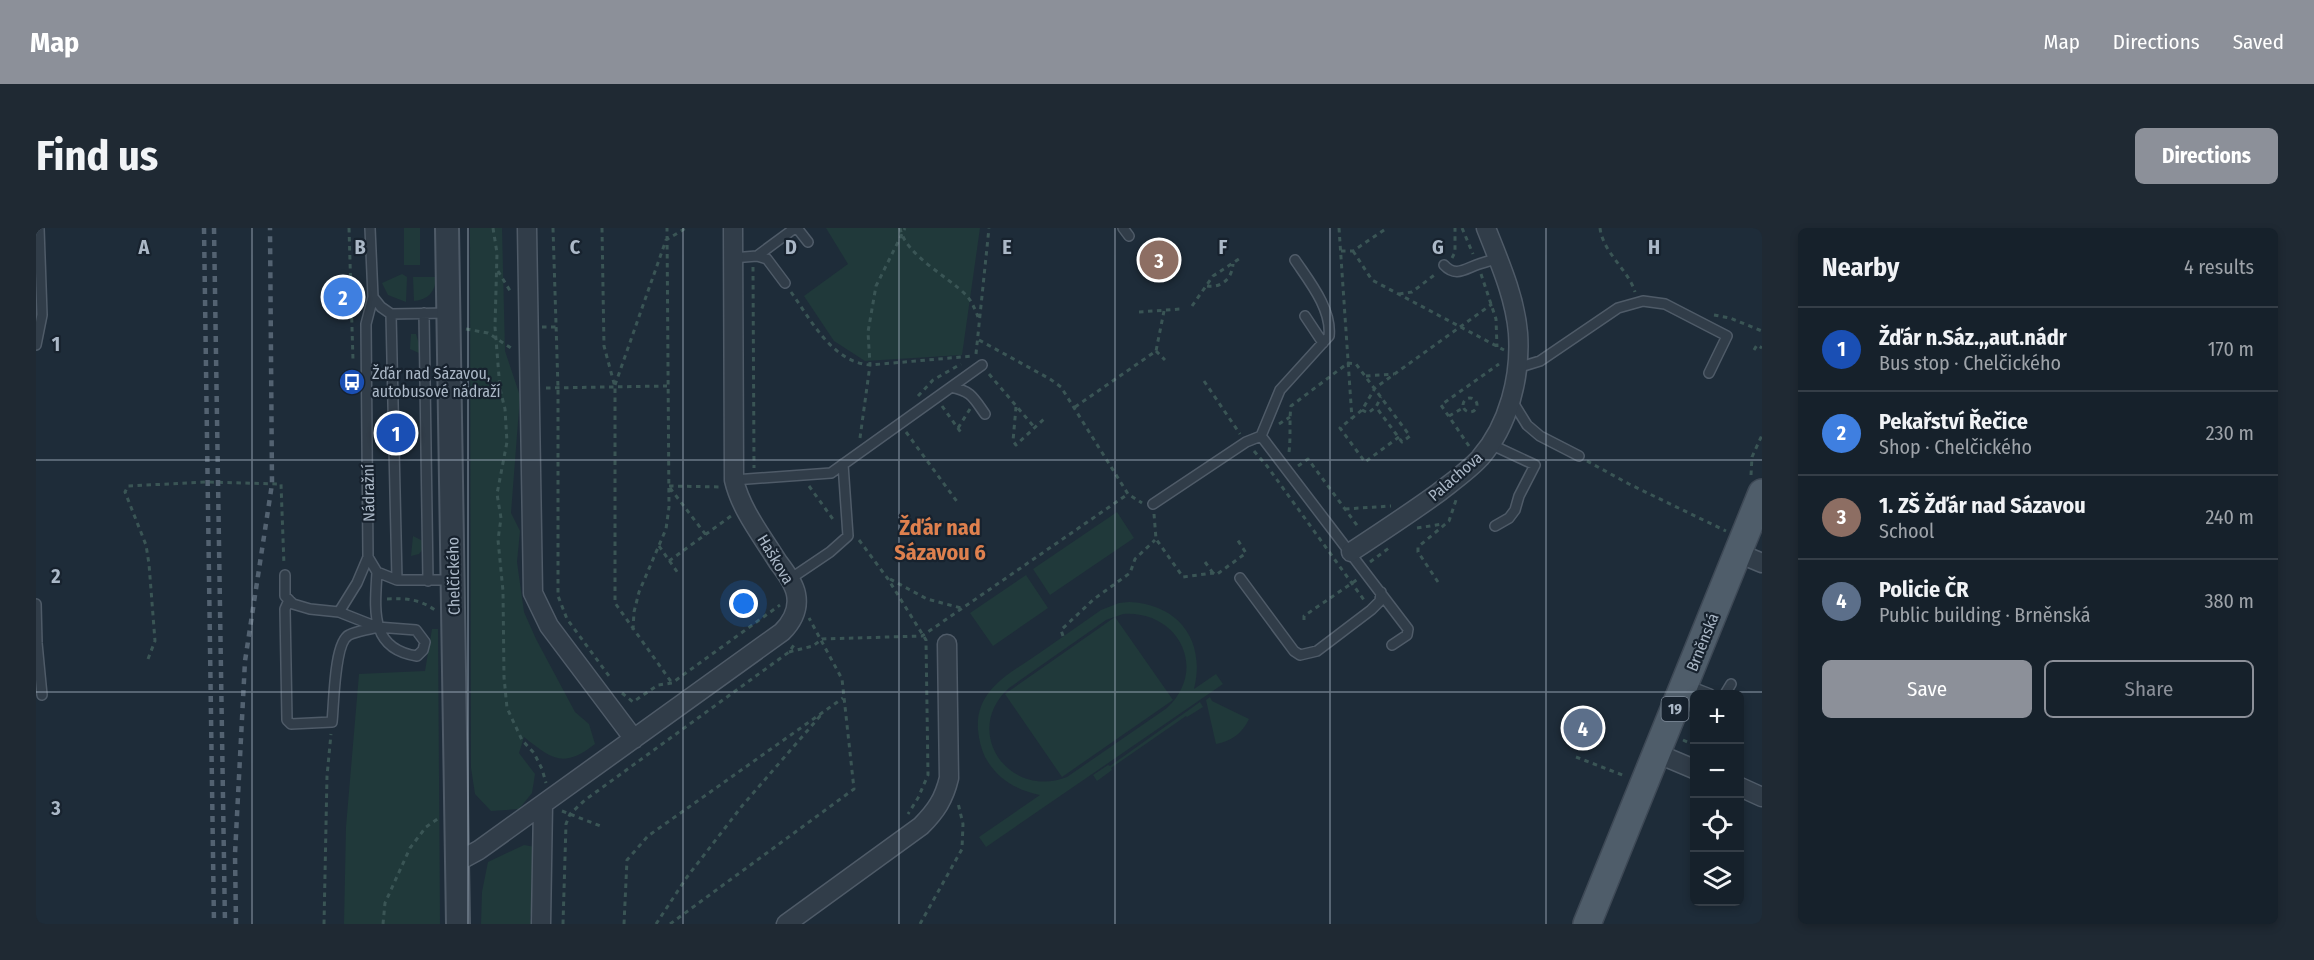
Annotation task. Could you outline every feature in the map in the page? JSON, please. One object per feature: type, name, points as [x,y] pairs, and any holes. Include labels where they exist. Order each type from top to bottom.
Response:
[{"type":"main road","name":"Brněnská","points":[[1587,924],[1626,817],[1743,550],[1762,493]]},
{"type":"street","name":"Chelčického","points":[[447,228],[454,321],[453,580],[458,924]]},
{"type":"street","points":[[527,228],[533,593],[549,626],[634,739]]},
{"type":"street","name":"Haškova","points":[[457,862],[479,850],[547,802],[790,624],[796,608],[796,594],[790,579],[729,483],[733,228]]},
{"type":"street","name":"Palachova","points":[[1351,552],[1407,515],[1479,459],[1490,444],[1511,399],[1508,366],[1518,333],[1512,303],[1486,228]]},
{"type":"street","points":[[786,924],[921,826],[933,814],[946,791],[949,778],[947,644]]},
{"type":"street","points":[[1656,753],[1690,764]]},
{"type":"street","points":[[1744,788],[1761,792]]},
{"type":"street","points":[[541,924],[547,802]]},
{"type":"lane","points":[[36,345],[42,315],[39,228]]},
{"type":"lane","name":"Nádražní","points":[[370,228],[373,297],[366,324],[368,557],[376,572]]},
{"type":"lane","points":[[755,256],[796,228],[808,242]]},
{"type":"lane","points":[[732,258],[755,256],[767,259],[785,283]]},
{"type":"lane","points":[[1445,266],[1453,272],[1459,272],[1477,264],[1498,259]]},
{"type":"lane","points":[[1153,504],[1246,442],[1262,436],[1280,390],[1329,336],[1330,329],[1321,300],[1295,260]]},
{"type":"lane","points":[[373,297],[391,314],[424,314],[454,321]]},
{"type":"lane","points":[[1508,366],[1540,361],[1618,308],[1643,301],[1665,304],[1727,336],[1709,373]]},
{"type":"lane","points":[[391,314],[397,580]]},
{"type":"lane","points":[[424,314],[428,580]]},
{"type":"lane","points":[[1305,316],[1323,343]]},
{"type":"lane","points":[[729,483],[801,474],[831,473],[982,365]]},
{"type":"lane","points":[[951,387],[965,390],[976,400],[985,414]]},
{"type":"lane","points":[[1511,399],[1527,425],[1540,436],[1579,456]]},
{"type":"lane","points":[[1262,436],[1408,629],[1407,635],[1392,645]]},
{"type":"lane","points":[[1490,444],[1535,465],[1519,496],[1515,510],[1509,518],[1495,526]]},
{"type":"lane","points":[[790,579],[830,552],[846,537],[848,526],[843,464]]},
{"type":"lane","points":[[339,612],[357,583],[368,557]]},
{"type":"lane","points":[[285,574],[284,590],[293,604],[310,609],[339,612],[377,627],[416,630],[424,642],[423,650],[417,656],[393,648],[377,627],[376,572],[397,580],[453,580]]},
{"type":"lane","points":[[1240,578],[1294,651],[1300,655],[1317,651],[1371,610],[1380,601],[1381,592]]},
{"type":"lane","points":[[289,600],[285,609],[287,720],[291,724],[332,722],[342,640],[350,634],[377,627]]},
{"type":"lane","points":[[36,604],[42,695]]},
{"type":"lane","points":[[1684,684],[1700,690]]},
{"type":"lane","points":[[1727,690],[1731,684]]},
{"type":"path","points":[[349,228],[352,319]]},
{"type":"path","points":[[492,228],[497,270],[495,327],[507,442],[497,494],[501,518],[498,540],[503,591],[503,665],[507,708],[522,740],[534,753],[542,769],[547,802]]},
{"type":"path","points":[[552,228],[558,388],[558,596],[567,619],[609,676]]},
{"type":"path","points":[[602,228],[604,346],[615,387],[615,603],[672,682]]},
{"type":"path","points":[[633,630],[634,612],[639,592],[666,530],[669,486],[667,228]]},
{"type":"path","points":[[615,387],[666,240],[686,228]]},
{"type":"path","points":[[900,228],[902,235],[927,264],[966,295],[980,321]]},
{"type":"path","points":[[858,446],[870,365],[868,332],[876,286],[905,228]]},
{"type":"path","points":[[785,283],[824,338],[845,357],[857,364],[870,365],[975,356],[979,340],[981,291],[989,228]]},
{"type":"path","points":[[1339,228],[1352,419]]},
{"type":"path","points":[[1341,251],[1353,251],[1387,228]]},
{"type":"path","points":[[1399,294],[1412,292],[1453,258],[1455,228]]},
{"type":"path","points":[[1600,228],[1606,246],[1635,289],[1638,303]]},
{"type":"path","points":[[1353,251],[1372,280],[1502,350]]},
{"type":"path","points":[[754,468],[755,256]]},
{"type":"path","points":[[1192,306],[1213,276],[1242,257]]},
{"type":"path","points":[[1207,286],[1220,285],[1228,279],[1233,271],[1233,264]]},
{"type":"path","points":[[497,270],[513,295],[528,295]]},
{"type":"path","points":[[1399,437],[1365,462],[1340,428],[1362,411],[1375,388],[1492,304],[1496,319],[1497,347]]},
{"type":"path","points":[[1139,312],[1181,309]]},
{"type":"path","points":[[1074,407],[1156,351],[1164,311]]},
{"type":"path","points":[[1700,322],[1705,313],[1730,318],[1762,331]]},
{"type":"path","points":[[454,321],[488,333],[529,360]]},
{"type":"path","points":[[979,340],[1057,383],[1128,494],[1141,503],[1153,504],[1156,539],[1183,577],[1213,573],[1216,575],[1246,553],[1237,539]]},
{"type":"path","points":[[1754,350],[1757,345],[1762,348]]},
{"type":"path","points":[[1156,351],[1165,360]]},
{"type":"path","points":[[1288,457],[1292,429],[1289,422],[1291,406],[1348,363],[1356,364],[1410,436],[1402,442],[1376,407]]},
{"type":"path","points":[[982,365],[1035,428]]},
{"type":"path","points":[[1471,449],[1441,405],[1461,391],[1508,366]]},
{"type":"path","points":[[1366,376],[1394,374]]},
{"type":"path","points":[[1204,381],[1246,442],[1267,466],[1371,610]]},
{"type":"path","points":[[529,389],[667,386]]},
{"type":"path","points":[[1461,391],[1466,399]]},
{"type":"path","points":[[1362,411],[1368,413],[1376,407],[1381,397]]},
{"type":"path","points":[[1463,407],[1469,412],[1476,409],[1476,401],[1472,398],[1466,399]]},
{"type":"path","points":[[1449,416],[1463,407],[1466,399]]},
{"type":"path","points":[[958,428],[976,400]]},
{"type":"path","points":[[1016,405],[1013,441],[1016,445],[1045,418]]},
{"type":"path","points":[[942,406],[962,434]]},
{"type":"path","points":[[906,432],[958,502]]},
{"type":"path","points":[[1579,456],[1743,550]]},
{"type":"path","points":[[1296,467],[1308,459],[1363,534]]},
{"type":"path","points":[[801,474],[846,537]]},
{"type":"path","points":[[148,659],[154,640],[149,564],[146,545],[125,492],[128,486],[207,482],[281,484],[285,574]]},
{"type":"path","points":[[669,486],[729,483]]},
{"type":"path","points":[[669,486],[706,535]]},
{"type":"path","points":[[563,924],[566,824],[570,814],[585,800],[789,652],[813,646],[822,639],[922,636],[1128,494]]},
{"type":"path","points":[[1438,582],[1418,552],[1418,547],[1449,521],[1457,498]]},
{"type":"path","points":[[1345,509],[1397,505]]},
{"type":"path","points":[[669,561],[734,514]]},
{"type":"path","points":[[1416,528],[1445,524]]},
{"type":"path","points":[[848,526],[888,579],[926,640],[928,775],[907,816]]},
{"type":"path","points":[[1063,636],[1061,630],[1094,599],[1130,573],[1135,559],[1156,539]]},
{"type":"path","points":[[1366,573],[1370,562],[1398,542]]},
{"type":"path","points":[[659,546],[678,573]]},
{"type":"path","points":[[1205,562],[1213,573]]},
{"type":"path","points":[[888,579],[927,599],[963,609]]},
{"type":"path","points":[[1304,620],[1304,616],[1352,583]]},
{"type":"path","points":[[407,598],[426,604],[442,618]]},
{"type":"path","points":[[616,685],[623,695],[633,702],[658,685],[672,682],[781,605]]},
{"type":"path","points":[[670,924],[854,789],[842,679],[815,630],[808,609]]},
{"type":"path","points":[[624,924],[627,860],[648,836],[843,698]]},
{"type":"path","points":[[656,924],[687,877],[742,806],[824,712]]},
{"type":"path","points":[[324,924],[327,776],[332,722]]},
{"type":"path","points":[[1683,740],[1693,744]]},
{"type":"path","points":[[1576,757],[1629,778]]},
{"type":"path","points":[[920,924],[962,849],[962,813],[957,802],[946,791]]},
{"type":"path","points":[[570,814],[603,827]]},
{"type":"path","points":[[383,924],[385,903],[411,848],[426,827],[445,816]]},
{"type":"green space","points":[[404,228],[420,228],[420,265],[404,265]]},
{"type":"green space","points":[[470,228],[502,228],[505,351],[520,396],[511,513],[520,531],[517,562],[524,612],[575,712],[589,724],[595,744],[584,752],[566,759],[542,751],[524,737],[519,753],[535,774],[532,793],[519,809],[491,811],[475,794],[471,768]]},
{"type":"green space","points":[[826,228],[980,228],[962,355],[865,361],[834,341],[804,296],[848,264]]},
{"type":"green space","points":[[402,274],[407,277],[406,302],[388,295],[382,283]]},
{"type":"green space","points":[[413,277],[436,277],[435,287],[427,297],[414,301]]},
{"type":"green space","points":[[411,334],[416,334],[421,351],[419,353],[410,349]]},
{"type":"green space","points":[[1117,512],[1134,538],[1050,595],[1033,569]]},
{"type":"green space","points":[[413,536],[423,541],[423,549],[419,554],[411,556]]},
{"type":"green space","points":[[1026,575],[1048,608],[993,646],[970,613]]},
{"type":"green space","points":[[1119,603],[1147,604],[1175,618],[1185,628],[1196,655],[1197,672],[1194,689],[1216,674],[1223,684],[986,847],[979,837],[1040,795],[1008,782],[990,765],[980,744],[978,730],[982,703],[1007,675],[1101,610]],"holes":[[[1123,614],[1142,615],[1159,622],[1172,632],[1181,645],[1186,660],[1186,676],[1179,693],[1167,708],[1067,777],[1046,782],[1027,779],[1011,770],[998,757],[991,741],[990,723],[995,705],[1009,688],[1106,620]]]},
{"type":"green space","points":[[1115,617],[1173,700],[1062,777],[1005,694]]},
{"type":"green space","points":[[432,629],[438,629],[440,924],[344,924],[346,827],[359,674],[425,671]]},
{"type":"green space","points":[[1210,697],[1212,701],[1249,719],[1236,736],[1216,744],[1206,700]]},
{"type":"green space","points":[[1200,702],[1203,707],[1186,716],[1111,768],[1112,770],[1097,781],[1093,775],[1108,765],[1110,766]]},
{"type":"green space","points":[[524,845],[535,847],[534,899],[530,918],[532,924],[481,924],[482,892],[488,862]]},
{"type":"railway","points":[[204,228],[214,924]]},
{"type":"railway","points":[[214,228],[225,924]]},
{"type":"railway","points":[[236,924],[235,854],[245,661],[272,484],[270,228]]},
{"type":"place","name":"1. ZŠ Žďár nad Sázavou","points":[[1159,260]]},
{"type":"place","name":"Pekařství Řečice","points":[[343,297]]},
{"type":"place","name":"Žďár nad Sázavou, autobusové nádraží","points":[[352,382]]},
{"type":"place","name":"Žďár n.Sáz.,,aut.nádr","points":[[396,433]]},
{"type":"place","name":"Policie ČR","points":[[1583,728]]},
{"type":"district","name":"Žďár nad Sázavou 6","points":[[940,540]]}]
